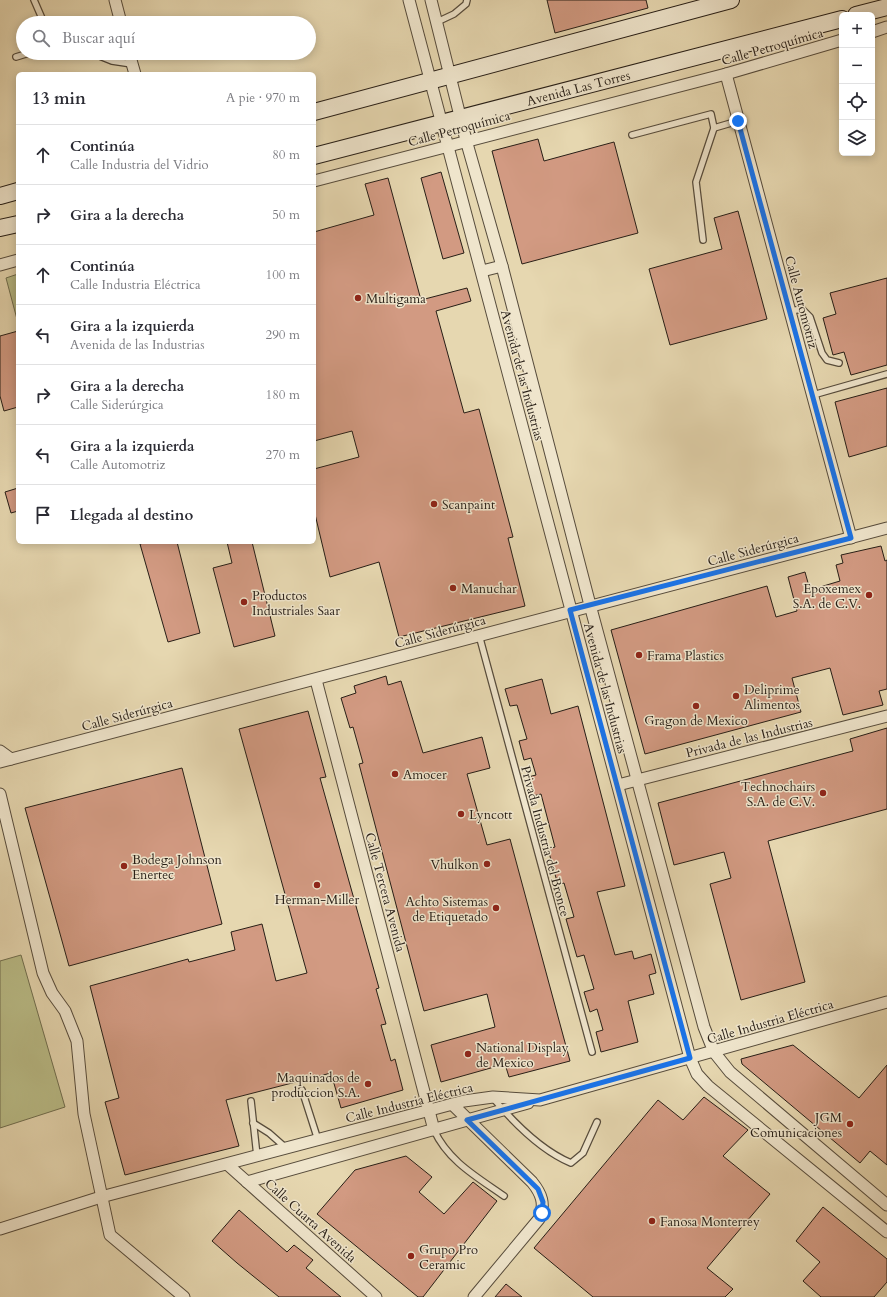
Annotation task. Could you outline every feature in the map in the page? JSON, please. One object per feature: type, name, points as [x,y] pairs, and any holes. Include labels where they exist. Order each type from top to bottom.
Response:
[{"type":"main road","points":[[316,111],[731,0]]},
{"type":"main road","points":[[868,12],[887,7]]},
{"type":"main road","name":"Avenida Las Torres","points":[[316,155],[839,20]]},
{"type":"main road","points":[[0,196],[16,192]]},
{"type":"main road","points":[[0,228],[16,224]]},
{"type":"street","points":[[115,0],[119,16]]},
{"type":"street","name":"Avenida de las Industrias","points":[[409,0],[690,1058],[697,1074],[708,1086],[887,1232]]},
{"type":"street","name":"Avenida de las Industrias","points":[[431,0],[466,140],[502,266],[590,606],[639,780],[704,1027],[714,1052],[722,1064],[730,1072],[887,1205]]},
{"type":"street","points":[[875,31],[887,27]]},
{"type":"street","name":"Calle Petroquímica","points":[[316,180],[466,140],[726,74],[839,41]]},
{"type":"street","name":"Calle Automotriz","points":[[726,74],[851,538]]},
{"type":"street","points":[[0,265],[16,261]]},
{"type":"street","points":[[482,271],[502,266]]},
{"type":"street","name":"Calle Siderúrgica","points":[[5,760],[316,680],[570,610],[887,528]]},
{"type":"street","name":"Calle Tercera Avenida","points":[[316,680],[434,1130]]},
{"type":"street","name":"Privada de las Industrias","points":[[618,785],[887,716]]},
{"type":"street","points":[[0,751],[5,760]]},
{"type":"street","points":[[0,794],[43,973],[52,993],[65,1011],[77,1041],[84,1114],[110,1235],[184,1297]]},
{"type":"street","name":"Calle Industria Eléctrica","points":[[0,1229],[101,1197],[228,1165],[452,1104],[492,1097],[540,1100],[887,1002]]},
{"type":"street","points":[[247,1182],[540,1100]]},
{"type":"street","points":[[452,1104],[532,1182],[538,1189],[543,1207],[539,1219],[474,1297]]},
{"type":"street","name":"Calle Cuarta Avenida","points":[[228,1165],[376,1297]]},
{"type":"lane","points":[[34,0],[41,16]]},
{"type":"lane","points":[[437,22],[454,14],[467,2],[472,0]]},
{"type":"lane","points":[[110,60],[133,69]]},
{"type":"lane","points":[[632,135],[711,114],[714,128],[696,182],[703,240]]},
{"type":"lane","points":[[714,128],[738,121]]},
{"type":"lane","points":[[790,311],[802,309],[806,312],[810,317],[822,353],[827,360],[839,363]]},
{"type":"lane","points":[[813,394],[887,374]]},
{"type":"lane","name":"Privada Industria del Bronce","points":[[479,635],[592,1052]]},
{"type":"lane","points":[[302,1090],[318,1140]]},
{"type":"lane","points":[[492,1097],[526,1133],[556,1157],[571,1164],[583,1153],[597,1122]]},
{"type":"lane","points":[[251,1101],[257,1157]]},
{"type":"lane","points":[[253,1123],[269,1133],[287,1149]]},
{"type":"lane","points":[[434,1130],[446,1152],[462,1167],[504,1196]]},
{"type":"green space","points":[[16,275],[16,316],[6,278]]},
{"type":"green space","points":[[21,955],[65,1107],[0,1128],[0,961]]},
{"type":"building","points":[[547,0],[646,0],[648,8],[555,33]]},
{"type":"building","points":[[538,139],[544,161],[614,142],[638,233],[522,264],[492,151]]},
{"type":"building","points":[[441,172],[464,253],[443,259],[421,178]]},
{"type":"building","points":[[388,178],[421,300],[467,288],[471,301],[436,311],[464,413],[479,409],[513,537],[508,538],[525,606],[399,637],[379,562],[330,577],[316,518],[316,468],[359,457],[352,431],[316,440],[316,231],[374,215],[365,184]]},
{"type":"building","points":[[738,211],[767,319],[670,345],[649,269],[722,249],[714,218]]},
{"type":"building","points":[[887,278],[887,365],[851,375],[844,352],[833,355],[823,318],[836,314],[830,293]]},
{"type":"building","points":[[16,332],[16,408],[4,411],[0,396],[0,336]]},
{"type":"building","points":[[887,388],[887,446],[849,457],[835,402]]},
{"type":"building","points":[[16,489],[16,512],[11,513],[5,492]]},
{"type":"building","points":[[140,544],[178,544],[200,633],[168,642]]},
{"type":"building","name":"Productos Industriales Saar","points":[[227,544],[252,544],[275,636],[234,647],[213,568],[232,563]]},
{"type":"building","points":[[881,546],[885,561],[887,560],[887,689],[879,691],[883,705],[843,715],[830,668],[792,678],[801,712],[645,754],[611,630],[767,586],[776,617],[797,611],[788,577],[805,572],[810,590],[840,581],[836,565],[843,563],[841,555]]},
{"type":"building","points":[[386,676],[388,685],[401,681],[423,753],[482,737],[490,768],[467,774],[487,845],[510,839],[570,1061],[509,1077],[505,1064],[441,1082],[431,1045],[495,1027],[487,994],[424,1011],[359,764],[363,763],[353,727],[350,728],[341,698],[356,693],[354,686]]},
{"type":"building","points":[[542,679],[551,714],[578,706],[625,886],[597,892],[615,955],[632,951],[634,959],[651,954],[656,973],[649,975],[654,994],[628,1001],[638,1042],[601,1052],[596,1032],[603,1030],[597,1009],[590,1012],[584,992],[594,989],[584,955],[577,957],[566,919],[574,917],[564,883],[558,885],[548,849],[555,847],[541,794],[533,796],[528,777],[536,775],[531,758],[524,760],[519,741],[527,739],[517,705],[510,706],[505,689]]},
{"type":"building","points":[[308,711],[326,777],[320,778],[379,988],[376,989],[386,1024],[381,1025],[391,1061],[395,1059],[403,1090],[341,1108],[331,1073],[226,1100],[239,1146],[125,1175],[105,1102],[119,1098],[90,986],[188,959],[189,962],[235,950],[231,932],[262,924],[276,981],[307,973],[239,729]]},
{"type":"building","points":[[887,728],[887,809],[768,841],[805,982],[741,1000],[710,884],[731,878],[724,852],[674,865],[658,803],[853,751],[850,739]]},
{"type":"building","name":"Bodega Johnson Enertec","points":[[182,768],[222,924],[69,966],[25,808]]},
{"type":"building","name":"JGM Comunicaciones","points":[[793,1045],[859,1098],[887,1065],[887,1165],[870,1151],[860,1163],[742,1064],[741,1059]]},
{"type":"building","name":"Fanosa Monterrey","points":[[704,1097],[748,1130],[723,1156],[770,1194],[707,1268],[733,1289],[725,1297],[593,1297],[534,1248],[658,1100],[683,1120]]},
{"type":"building","name":"Grupo Pro Ceramic","points":[[406,1156],[432,1177],[419,1192],[444,1214],[473,1182],[497,1201],[423,1297],[418,1297],[317,1214],[355,1170]]},
{"type":"building","points":[[823,1207],[887,1259],[887,1282],[874,1297],[821,1297],[803,1281],[820,1262],[796,1241]]},
{"type":"building","points":[[239,1210],[287,1252],[294,1245],[313,1260],[306,1268],[341,1297],[279,1297],[237,1263],[212,1241]]},
{"type":"building","points":[[506,1284],[522,1297],[495,1297]]},
{"type":"place","name":"Multigama","points":[[358,298]]},
{"type":"place","name":"Scanpaint","points":[[434,504]]},
{"type":"place","name":"Manuchar","points":[[453,588]]},
{"type":"place","name":"Epoxemex S.A. de C.V.","points":[[869,595]]},
{"type":"place","name":"Productos Industriales Saar","points":[[244,602]]},
{"type":"place","name":"Frama Plastics","points":[[639,655]]},
{"type":"place","name":"Deliprime Alimentos","points":[[736,696]]},
{"type":"place","name":"Gragon de Mexico","points":[[696,706]]},
{"type":"place","name":"Amocer","points":[[395,774]]},
{"type":"place","name":"Technochairs S.A. de C.V.","points":[[823,793]]},
{"type":"place","name":"Lyncott","points":[[461,814]]},
{"type":"place","name":"Vhulkon","points":[[487,864]]},
{"type":"place","name":"Bodega Johnson Enertec","points":[[124,866]]},
{"type":"place","name":"Herman-Miller","points":[[317,885]]},
{"type":"place","name":"Achto Sistemas de Etiquetado","points":[[496,908]]},
{"type":"place","name":"National Display de Mexico","points":[[468,1054]]},
{"type":"place","name":"Maquinados de produccion S.A.","points":[[368,1084]]},
{"type":"place","name":"JGM Comunicaciones","points":[[850,1124]]},
{"type":"place","name":"Fanosa Monterrey","points":[[652,1221]]},
{"type":"place","name":"Grupo Pro Ceramic","points":[[411,1256]]},
{"type":"route","points":[[542,1213],[543,1202],[538,1189],[467,1120],[690,1058],[685,1045],[618,785],[570,610],[851,538],[738,121]]}]
